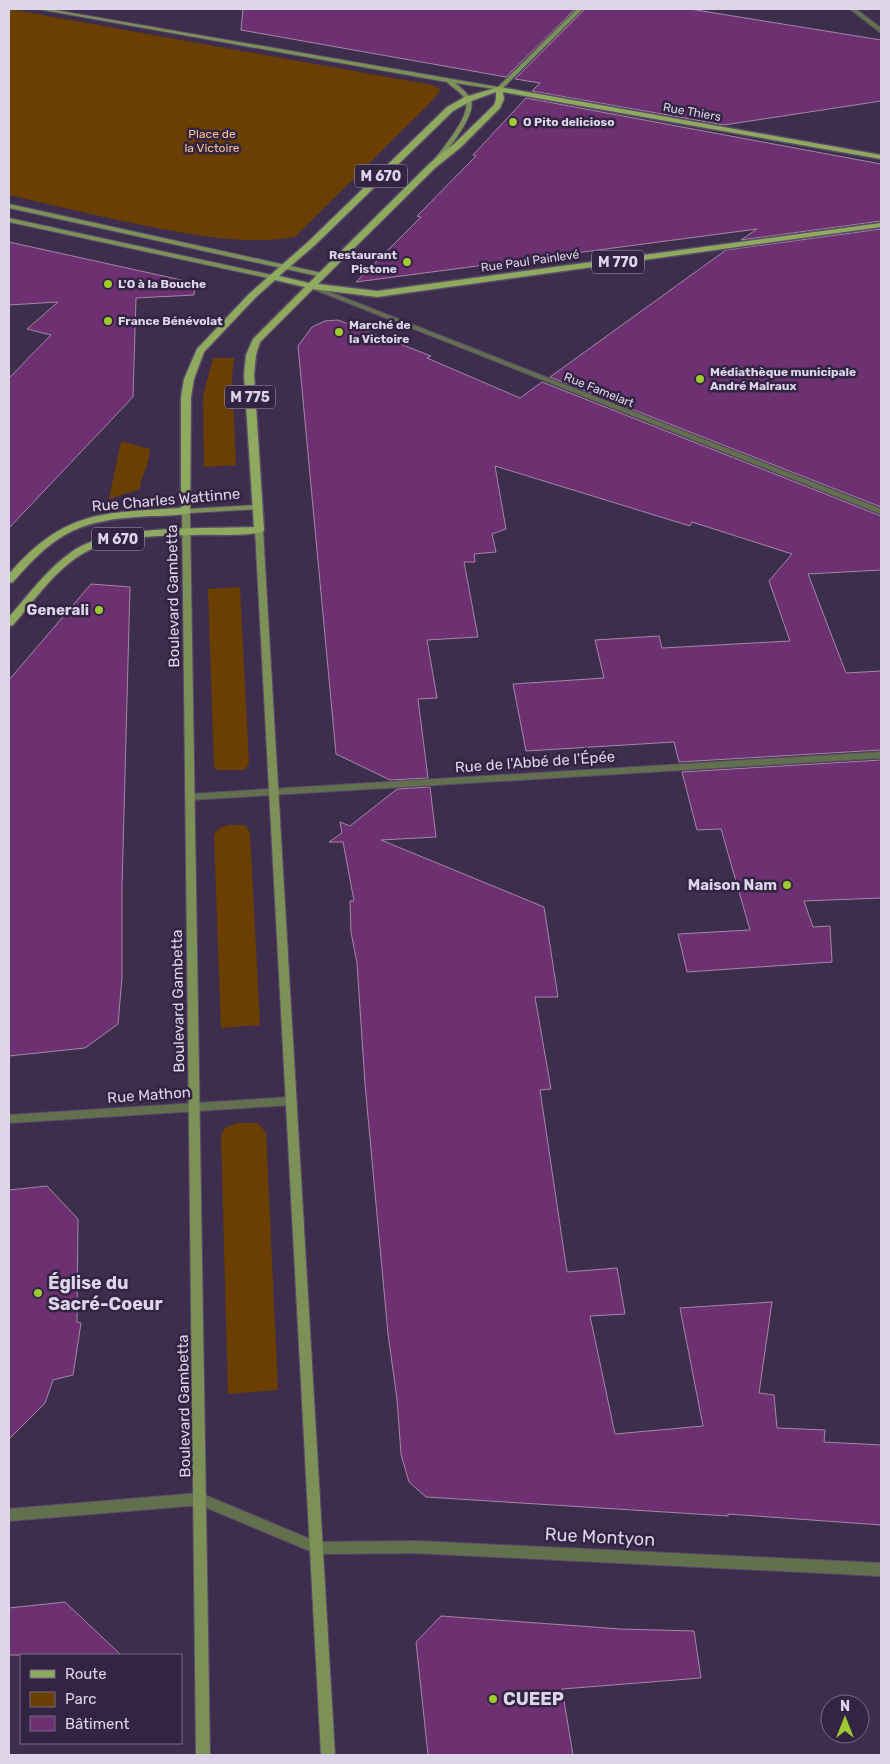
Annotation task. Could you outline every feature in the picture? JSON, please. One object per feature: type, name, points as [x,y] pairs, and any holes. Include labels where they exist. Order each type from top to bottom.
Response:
[{"type":"main road","points":[[41,9],[499,89],[580,9]]},
{"type":"main road","points":[[432,166],[468,112],[468,99],[450,81]]},
{"type":"main road","name":"M 670","points":[[272,277],[326,230],[450,109],[468,99],[499,89],[500,99],[497,106],[458,146],[432,166],[310,286]]},
{"type":"main road","name":"Rue Thiers","points":[[499,89],[881,157]]},
{"type":"main road","points":[[9,206],[322,275]]},
{"type":"main road","points":[[9,220],[272,277]]},
{"type":"main road","name":"Rue Paul Painlevé","points":[[272,277],[310,286],[361,293],[394,292],[881,225]]},
{"type":"main road","name":"Boulevard Gambetta","points":[[204,1755],[185,408],[192,367],[206,344],[272,277]]},
{"type":"main road","name":"M 775","points":[[310,286],[262,335],[251,356],[249,375],[328,1755]]},
{"type":"main road","name":"Rue Charles Wattinne","points":[[9,580],[49,540],[79,524],[116,516],[257,507]]},
{"type":"main road","name":"M 670","points":[[9,623],[64,563],[84,548],[115,539],[259,530]]},
{"type":"street","points":[[853,9],[881,31]]},
{"type":"street","name":"Rue Famelart","points":[[310,286],[881,512]]},
{"type":"street","name":"Rue de l'Abbé de l'Épée","points":[[190,797],[881,755]]},
{"type":"street","name":"Rue Mathon","points":[[9,1120],[291,1101]]},
{"type":"street","points":[[9,1515],[200,1499],[317,1548]]},
{"type":"street","name":"Rue Montyon","points":[[317,1548],[401,1546],[881,1570]]},
{"type":"green space","name":"Place de la Victoire","points":[[9,9],[432,85],[441,89],[433,100],[295,237],[245,240],[162,229],[9,195]]},
{"type":"green space","points":[[213,358],[234,358],[232,377],[236,465],[204,467],[203,396]]},
{"type":"green space","points":[[121,441],[150,449],[147,466],[140,489],[109,499]]},
{"type":"green space","points":[[240,587],[249,764],[244,770],[216,770],[214,766],[208,589]]},
{"type":"green space","points":[[228,825],[245,825],[250,833],[260,1025],[221,1028],[214,835],[218,829]]},
{"type":"green space","points":[[237,1123],[258,1123],[266,1133],[278,1390],[228,1394],[221,1136],[225,1128]]},
{"type":"building","points":[[243,9],[575,9],[506,77],[241,30]]},
{"type":"building","points":[[585,9],[690,9],[881,40],[881,101],[724,125],[532,91],[540,83],[515,79]]},
{"type":"building","points":[[526,98],[881,164],[881,221],[741,240],[757,229],[356,282],[421,217],[417,216],[476,156],[473,155]]},
{"type":"building","name":"Médiathèque municipale André Malraux","points":[[881,229],[881,507],[550,377],[726,250]]},
{"type":"building","points":[[9,242],[195,283],[194,295],[136,298],[133,397],[9,528],[9,378],[51,335],[27,329],[58,302],[9,305]]},
{"type":"building","points":[[338,320],[431,356],[427,358],[520,398],[542,382],[881,516],[881,570],[808,574],[846,673],[881,671],[881,750],[679,762],[674,742],[526,751],[513,684],[604,678],[595,640],[659,636],[662,648],[790,641],[769,581],[792,554],[692,522],[690,526],[495,466],[506,529],[492,534],[496,552],[474,554],[475,562],[464,562],[478,637],[427,640],[437,698],[418,699],[428,778],[390,780],[336,754],[298,346],[312,327],[325,321]]},
{"type":"building","points":[[91,584],[130,587],[122,887],[122,978],[118,1024],[85,1048],[9,1056],[9,680]]},
{"type":"building","points":[[881,760],[881,898],[804,901],[813,927],[830,926],[832,962],[687,972],[678,934],[750,930],[721,829],[697,830],[682,772]]},
{"type":"building","points":[[430,787],[436,837],[381,840],[544,907],[558,997],[535,997],[551,1089],[540,1090],[567,1272],[617,1268],[625,1314],[590,1316],[615,1434],[703,1426],[680,1308],[772,1302],[759,1393],[774,1395],[777,1428],[825,1430],[824,1442],[881,1445],[881,1525],[728,1514],[728,1516],[426,1497],[409,1482],[401,1454],[397,1399],[388,1334],[365,1084],[357,963],[351,932],[350,901],[354,901],[343,842],[329,842],[342,833],[340,822],[350,826],[397,789]]},
{"type":"building","name":"Église du Sacré-Coeur","points":[[47,1186],[78,1219],[77,1322],[81,1323],[73,1375],[53,1380],[45,1403],[9,1439],[9,1190]]},
{"type":"building","points":[[65,1602],[120,1654],[9,1655],[9,1608]]},
{"type":"building","name":"CUEEP","points":[[441,1616],[620,1629],[694,1631],[701,1678],[562,1689],[573,1755],[428,1755],[416,1642]]},
{"type":"place","name":"O Pito delicioso","points":[[513,122]]},
{"type":"place","name":"Restaurant Pistone","points":[[407,262]]},
{"type":"place","name":"L'O à la Bouche","points":[[108,284]]},
{"type":"place","name":"France Bénévolat","points":[[108,321]]},
{"type":"place","name":"Marché de la Victoire","points":[[339,332]]},
{"type":"place","name":"Médiathèque municipale André Malraux","points":[[700,379]]},
{"type":"place","name":"Generali","points":[[99,610]]},
{"type":"place","name":"Maison Nam","points":[[787,885]]},
{"type":"place","name":"Église du Sacré-Coeur","points":[[38,1293]]},
{"type":"place","name":"CUEEP","points":[[493,1699]]}]
